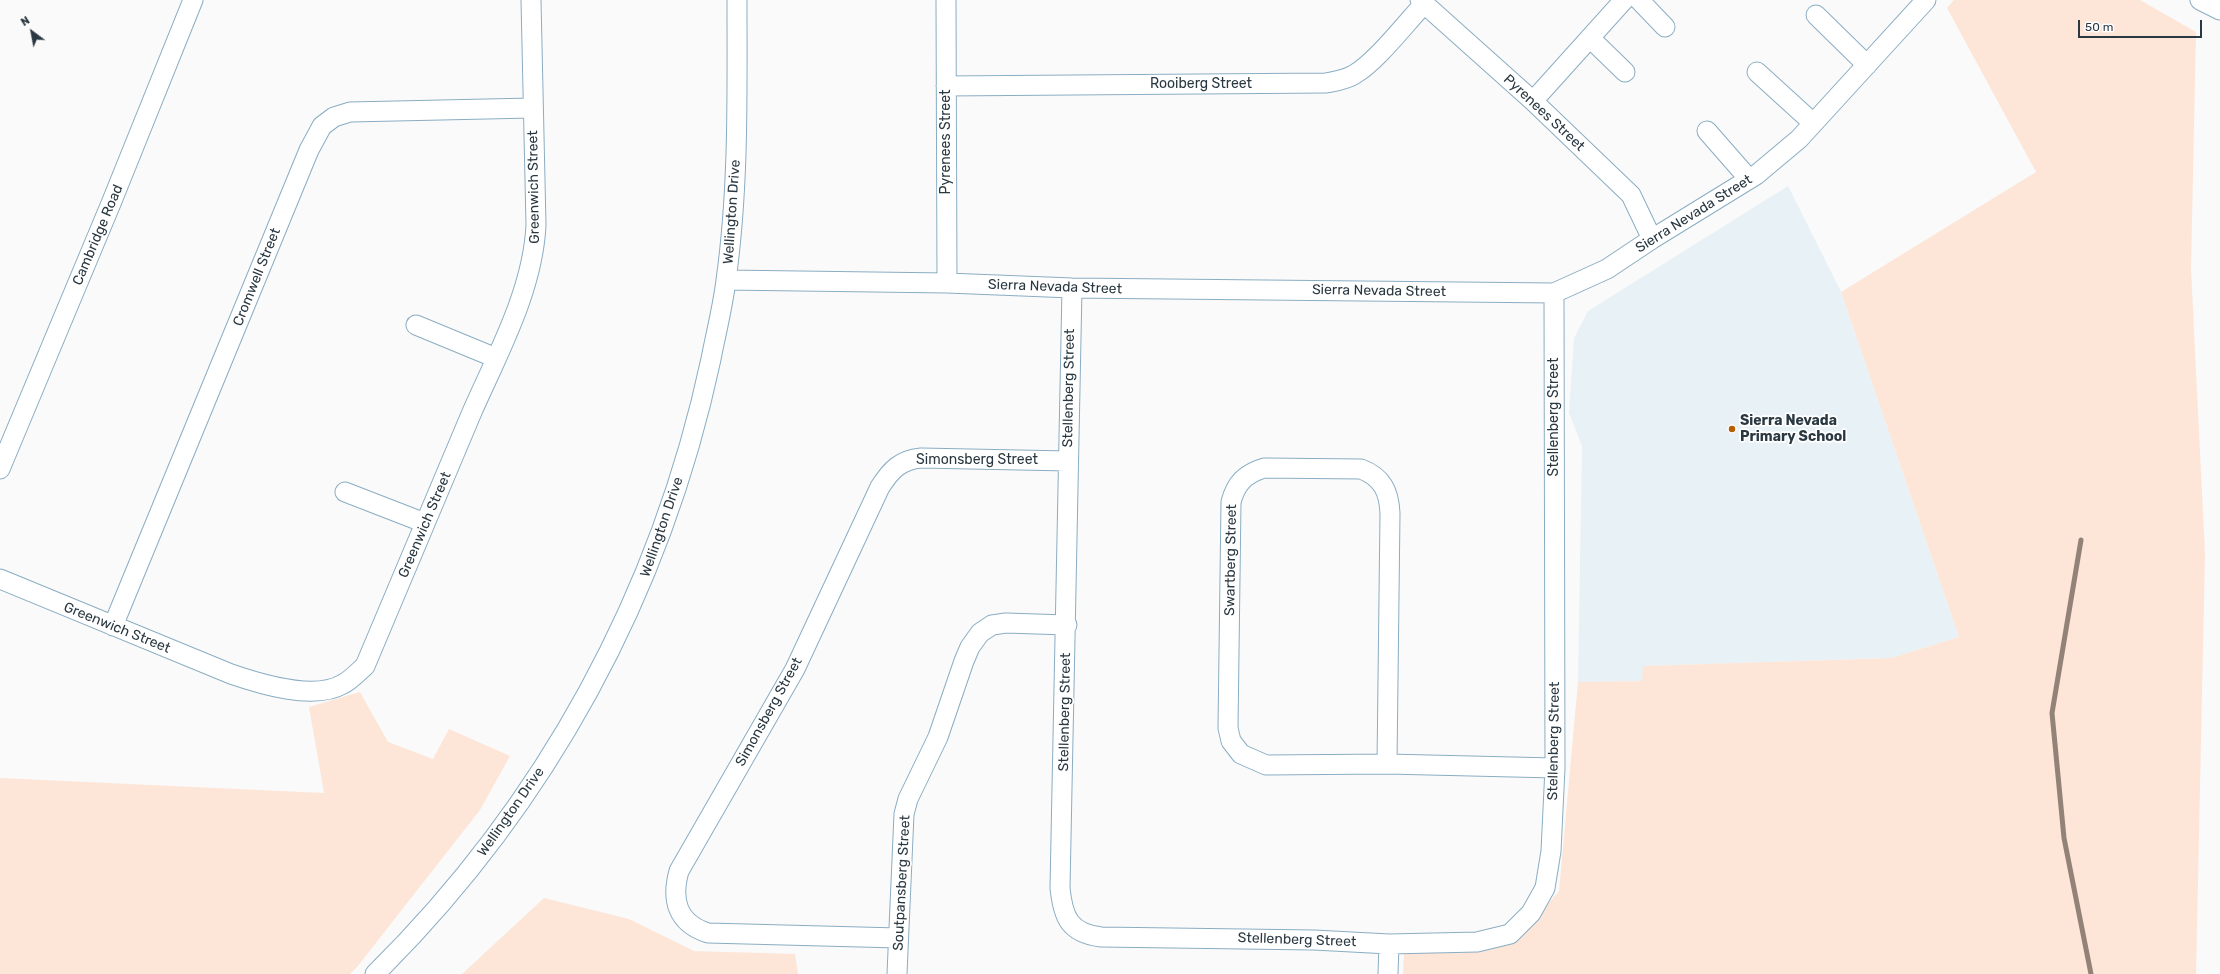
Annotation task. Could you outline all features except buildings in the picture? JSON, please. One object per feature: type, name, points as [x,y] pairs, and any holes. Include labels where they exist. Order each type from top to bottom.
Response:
[{"type":"street","name":"Cambridge Road","points":[[0,469],[112,201],[193,0]]},
{"type":"street","name":"Greenwich Street","points":[[0,579],[231,674],[268,686],[283,689],[322,690],[343,685],[365,666],[496,358],[530,270],[535,250],[536,225],[530,0]]},
{"type":"street","name":"Wellington Drive","points":[[375,974],[445,899],[513,814],[566,731],[614,644],[646,574],[665,523],[703,396],[726,280],[734,191],[737,127],[737,0]]},
{"type":"street","name":"Pyrenees Street","points":[[946,0],[947,283]]},
{"type":"street","points":[[1533,101],[1624,0]]},
{"type":"street","points":[[1639,0],[1665,27]]},
{"type":"street","points":[[2200,0],[2220,10]]},
{"type":"street","name":"Pyrenees Street","points":[[1422,2],[1533,101],[1631,195],[1652,239]]},
{"type":"street","name":"Rooiberg Street","points":[[946,86],[1326,83],[1342,80],[1356,74],[1370,62],[1422,2]]},
{"type":"street","name":"Sierra Nevada Street","points":[[726,280],[947,283],[1072,288],[1554,293],[1607,269],[1652,239],[1749,180],[1799,139],[1867,65],[1920,2]]},
{"type":"street","points":[[1816,15],[1867,65]]},
{"type":"street","points":[[1590,38],[1625,72]]},
{"type":"street","points":[[1758,72],[1813,123]]},
{"type":"street","name":"Cromwell Street","points":[[112,626],[309,150],[322,126],[334,117],[365,110],[532,108]]},
{"type":"street","points":[[1707,131],[1749,180]]},
{"type":"street","name":"Stellenberg Street","points":[[1072,288],[1068,461],[1067,625],[1060,888],[1062,906],[1068,919],[1076,929],[1087,935],[1100,937],[1314,940],[1389,944],[1477,942],[1510,934],[1537,906],[1545,888],[1551,851],[1555,768],[1554,293]]},
{"type":"street","points":[[416,325],[496,358]]},
{"type":"street","name":"Simonsberg Street","points":[[898,938],[708,933],[694,928],[684,917],[678,907],[676,883],[679,870],[795,669],[880,487],[898,464],[909,459],[921,458],[1068,461]]},
{"type":"street","name":"Swartberg Street","points":[[1387,764],[1390,513],[1386,489],[1371,473],[1361,469],[1264,468],[1253,472],[1238,484],[1231,502],[1229,736],[1241,754],[1266,765],[1387,764],[1555,768]]},
{"type":"street","points":[[345,492],[425,523]]},
{"type":"street","name":"Soutpansberg Street","points":[[898,974],[898,938],[904,814],[908,799],[938,737],[970,647],[980,633],[992,625],[1006,623],[1067,625]]},
{"type":"street","points":[[1388,974],[1389,944]]},
{"type":"shaded area","points":[[1954,0],[2140,0],[2196,32],[2191,269],[2205,554],[2196,974],[1403,974],[1404,954],[1516,942],[1559,891],[1578,682],[1642,681],[1643,666],[1891,658],[1959,637],[1841,292],[2036,172],[1947,8]]},
{"type":"shaded area","name":"Sierra Nevada Primary School","points":[[1788,186],[1841,292],[1959,637],[1891,658],[1644,666],[1642,681],[1578,682],[1582,446],[1569,413],[1574,338],[1588,311]]},
{"type":"shaded area","points":[[360,692],[388,742],[433,759],[449,729],[510,756],[480,810],[350,974],[0,974],[0,778],[324,793],[309,707]]},
{"type":"shaded area","points":[[544,898],[629,919],[694,951],[795,954],[798,974],[462,974]]},
{"type":"waterway","points":[[2081,540],[2052,713],[2064,838],[2091,974]]},
{"type":"place","name":"Sierra Nevada Primary School","points":[[1732,429]]}]
